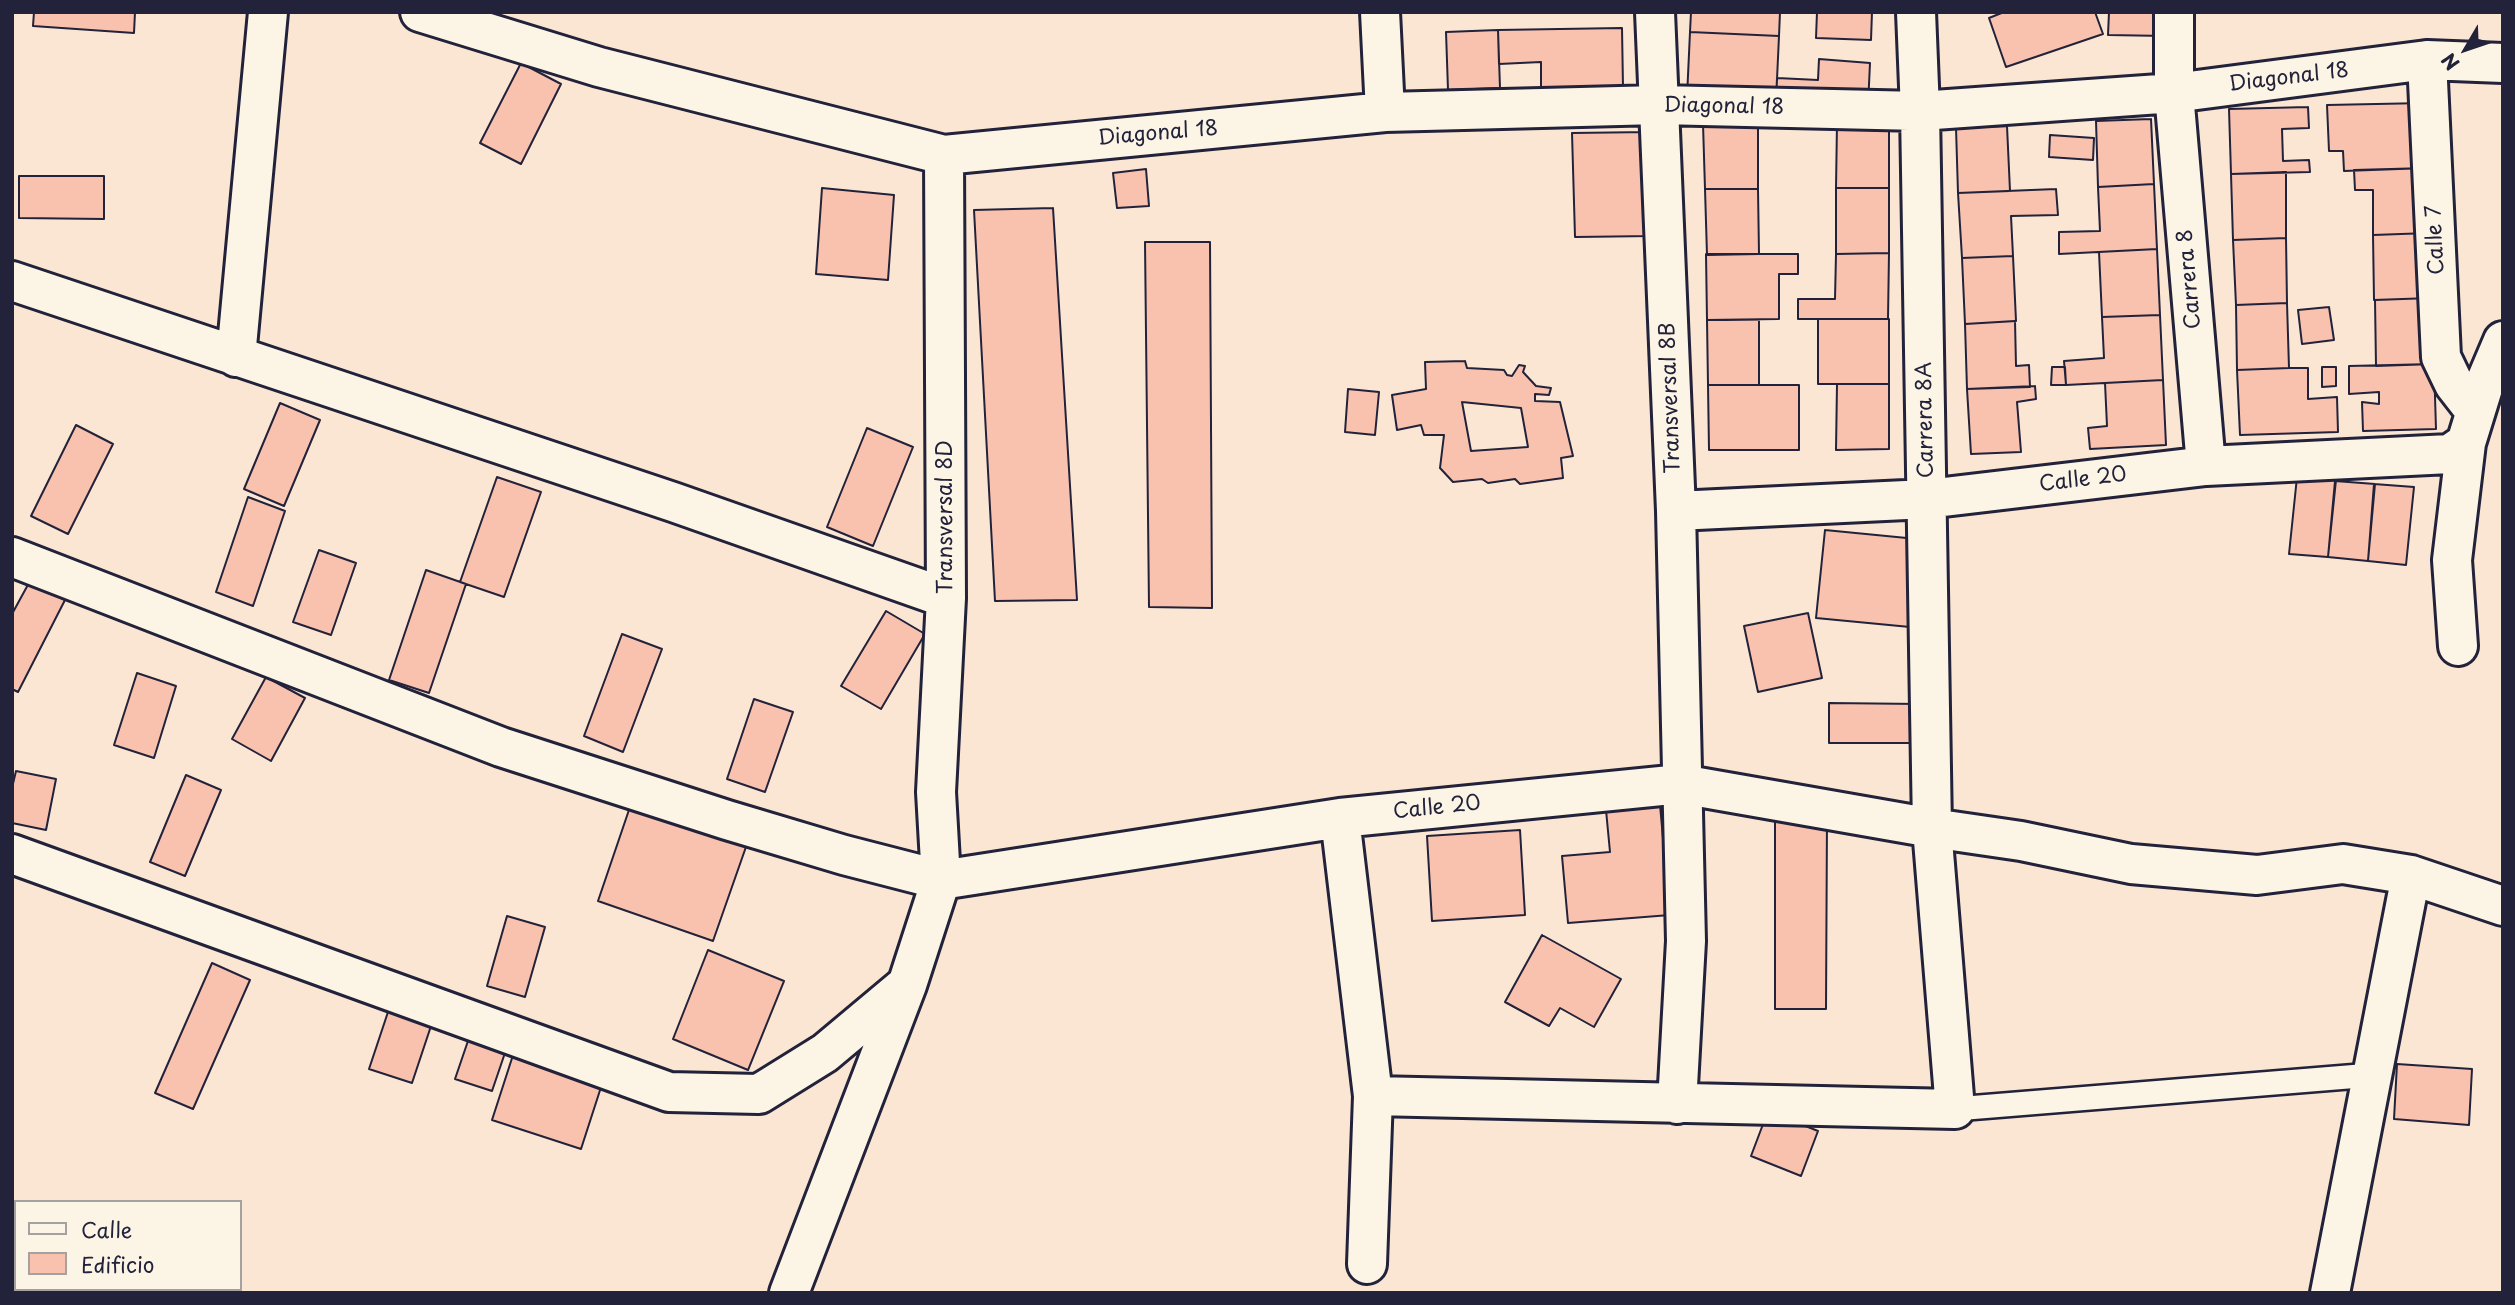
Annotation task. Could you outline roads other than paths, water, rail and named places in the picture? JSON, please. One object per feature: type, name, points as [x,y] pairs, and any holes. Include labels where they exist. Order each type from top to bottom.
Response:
[{"type":"street","points":[[236,357],[268,12]]},
{"type":"street","name":"Diagonal 18","points":[[420,12],[599,66],[944,155],[1385,113],[1659,106],[1920,111],[2174,93],[2427,60],[2503,63]]},
{"type":"street","points":[[1380,12],[1385,113]]},
{"type":"street","name":"Transversal 8B","points":[[1655,12],[1676,512],[1686,941],[1677,1104]]},
{"type":"street","name":"Carrera 8A","points":[[1916,12],[1932,828],[1955,1109]]},
{"type":"street","name":"Carrera 8","points":[[2174,12],[2174,93],[2206,466]]},
{"type":"street","name":"Calle 7","points":[[2427,60],[2441,357],[2454,384],[2480,413]]},
{"type":"street","name":"Transversal 8D","points":[[942,880],[936,792],[946,598],[944,155]]},
{"type":"street","points":[[12,281],[673,502],[946,598]]},
{"type":"street","points":[[2458,646],[2452,560],[2480,413],[2503,341]]},
{"type":"street","name":"Calle 20","points":[[1676,512],[1927,499],[2206,466],[2450,454],[2480,413]]},
{"type":"street","points":[[12,557],[501,747],[727,820],[942,880],[907,985],[789,1293]]},
{"type":"street","name":"Calle 20","points":[[942,880],[1340,818],[1681,784],[2021,841],[2131,864],[2257,875],[2343,864],[2411,875],[2503,905]]},
{"type":"street","points":[[1340,818],[1373,1096],[1367,1264]]},
{"type":"street","points":[[12,854],[669,1092],[759,1094],[825,1054],[907,985]]},
{"type":"street","points":[[2330,1293],[2411,875]]},
{"type":"street","points":[[1373,1096],[1955,1109]]},
{"type":"lane","points":[[1955,1109],[2372,1075]]}]
